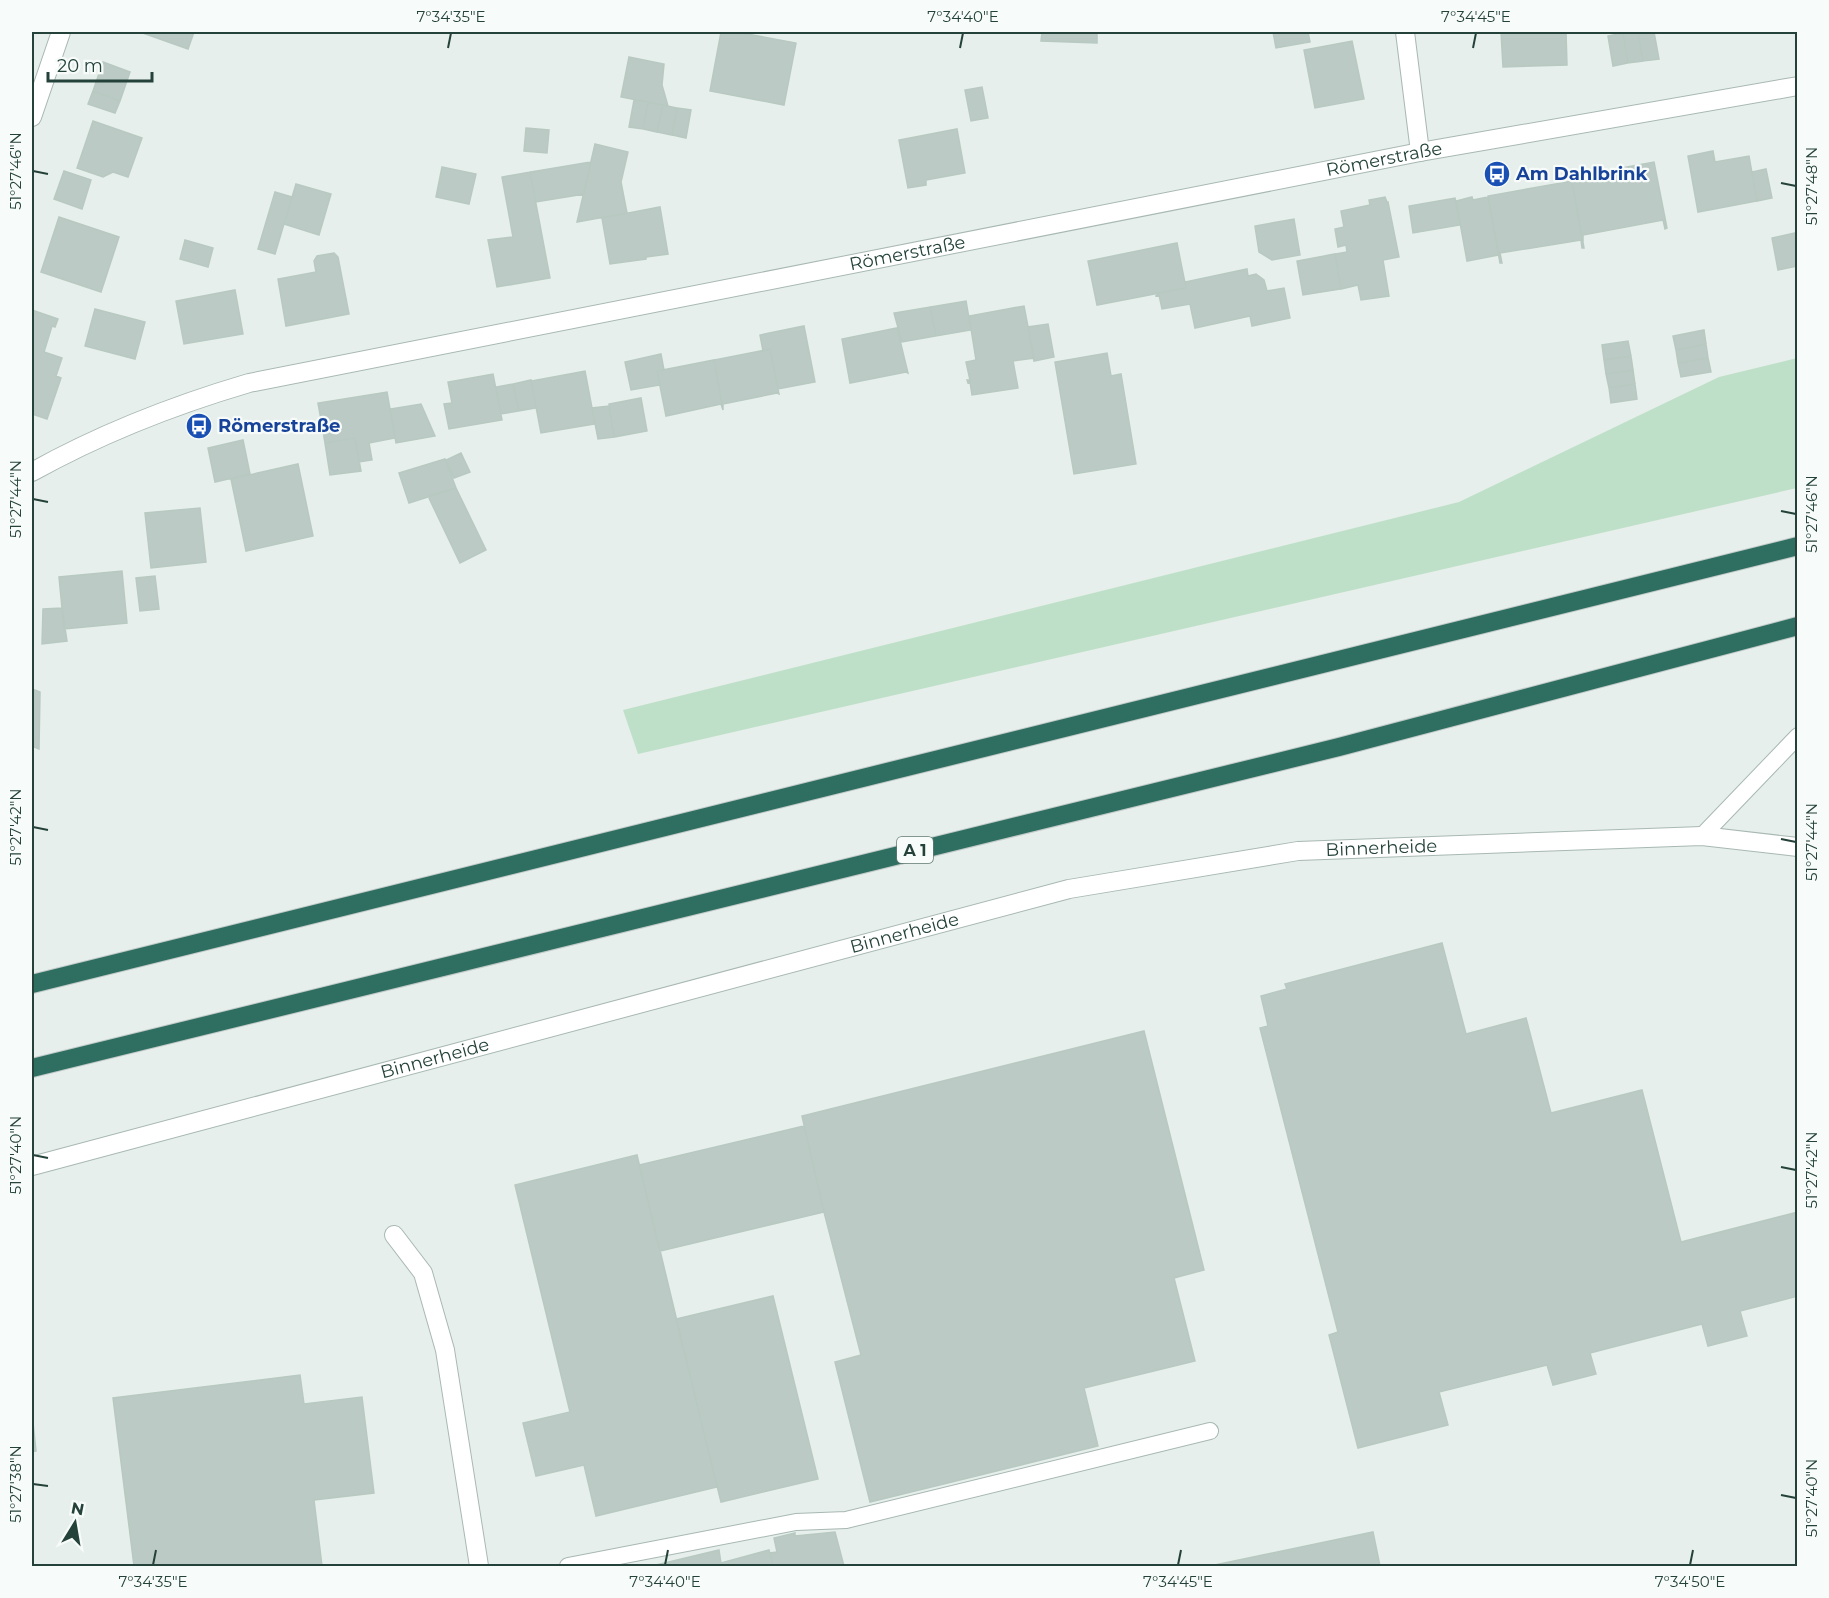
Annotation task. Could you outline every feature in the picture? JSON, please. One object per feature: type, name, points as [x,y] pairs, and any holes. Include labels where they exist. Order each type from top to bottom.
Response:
[{"type":"highway","points":[[32,984],[1797,546]]},
{"type":"highway","name":"A 1","points":[[32,1068],[1339,747],[1797,626]]},
{"type":"street","points":[[32,117],[61,32]]},
{"type":"street","points":[[1405,32],[1420,152]]},
{"type":"street","name":"Römerstraße","points":[[32,472],[125,425],[249,383],[1420,152],[1797,86]]},
{"type":"street","name":"Binnerheide","points":[[32,1166],[1069,888],[1298,851],[1702,836],[1797,847]]},
{"type":"street","points":[[394,1235],[423,1273],[445,1350],[479,1566]]},
{"type":"lane","points":[[1702,836],[1797,736]]},
{"type":"lane","points":[[568,1566],[796,1522],[846,1520],[1210,1431]]},
{"type":"green space","points":[[1797,358],[1797,488],[638,754],[623,710],[1459,502],[1719,377]]},
{"type":"building","points":[[140,32],[194,32],[188,49]]},
{"type":"building","points":[[721,32],[736,32],[796,43],[784,105],[710,91]]},
{"type":"building","points":[[1042,32],[1097,32],[1097,43],[1041,41]]},
{"type":"building","points":[[1273,32],[1308,32],[1310,42],[1276,48]]},
{"type":"building","points":[[1501,32],[1566,32],[1567,65],[1503,67]]},
{"type":"building","points":[[1638,32],[1654,32],[1659,59],[1643,61]]},
{"type":"building","points":[[1638,32],[1643,61],[1628,63],[1623,33]]},
{"type":"building","points":[[1623,33],[1628,63],[1613,66],[1608,36]]},
{"type":"building","points":[[1352,41],[1364,99],[1315,108],[1304,50]]},
{"type":"building","points":[[629,57],[664,64],[662,85],[668,106],[621,97]]},
{"type":"building","points":[[103,62],[130,72],[120,101],[93,91]]},
{"type":"building","points":[[982,87],[988,118],[971,121],[965,90]]},
{"type":"building","points":[[93,91],[120,101],[115,113],[88,104]]},
{"type":"building","points":[[634,100],[648,102],[643,129],[629,127]]},
{"type":"building","points":[[648,102],[663,105],[657,132],[643,129]]},
{"type":"building","points":[[663,105],[677,108],[672,135],[657,132]]},
{"type":"building","points":[[677,108],[691,110],[686,138],[672,135]]},
{"type":"building","points":[[93,121],[142,138],[128,177],[113,172],[103,177],[77,168]]},
{"type":"building","points":[[526,128],[549,130],[547,153],[524,151]]},
{"type":"building","points":[[957,129],[965,173],[926,180],[926,185],[908,188],[899,140]]},
{"type":"building","points":[[595,144],[628,152],[621,182],[627,213],[577,222]]},
{"type":"building","points":[[1713,151],[1715,162],[1749,156],[1757,201],[1698,212],[1688,156]]},
{"type":"building","points":[[591,162],[584,194],[536,202],[530,172]]},
{"type":"building","points":[[1654,162],[1667,228],[1665,229],[1663,220],[1583,235],[1583,244],[1571,177]]},
{"type":"building","points":[[442,167],[476,174],[469,204],[436,197]]},
{"type":"building","points":[[1766,169],[1772,198],[1757,201],[1752,172]]},
{"type":"building","points":[[64,171],[91,180],[82,209],[54,199]]},
{"type":"building","points":[[530,172],[550,278],[497,287],[488,240],[513,237],[502,177]]},
{"type":"building","points":[[1572,181],[1584,248],[1582,248],[1581,240],[1500,253],[1502,263],[1500,263],[1488,196]]},
{"type":"building","points":[[296,184],[331,194],[319,235],[284,224]]},
{"type":"building","points":[[275,192],[292,197],[275,254],[258,249]]},
{"type":"building","points":[[1385,197],[1399,257],[1383,260],[1389,296],[1361,300],[1358,285],[1341,289],[1335,254],[1347,252],[1346,245],[1338,247],[1335,229],[1344,227],[1341,211],[1370,205],[1369,200]]},
{"type":"building","points":[[1472,197],[1473,200],[1488,197],[1499,255],[1467,261],[1456,201]]},
{"type":"building","points":[[1455,198],[1460,225],[1413,233],[1409,206]]},
{"type":"building","points":[[660,207],[668,254],[610,264],[602,218]]},
{"type":"building","points":[[59,217],[119,237],[101,292],[41,272]]},
{"type":"building","points":[[1294,219],[1300,255],[1272,260],[1259,252],[1255,226]]},
{"type":"building","points":[[1795,233],[1798,266],[1778,270],[1772,238]]},
{"type":"building","points":[[185,240],[213,248],[208,267],[180,259]]},
{"type":"building","points":[[1177,243],[1186,288],[1097,305],[1088,261]]},
{"type":"building","points":[[334,253],[338,257],[349,314],[286,326],[278,279],[316,272],[314,261],[317,256]]},
{"type":"building","points":[[1335,254],[1341,289],[1303,295],[1297,261]]},
{"type":"building","points":[[1247,269],[1248,276],[1256,274],[1264,280],[1267,291],[1284,288],[1290,318],[1252,326],[1250,316],[1195,328],[1190,304],[1162,309],[1159,295],[1156,296],[1156,293],[1186,288],[1185,282]]},
{"type":"building","points":[[235,290],[243,334],[184,344],[176,301]]},
{"type":"building","points":[[966,301],[971,330],[936,336],[930,307]]},
{"type":"building","points":[[1024,306],[1034,358],[1013,361],[1018,388],[972,395],[970,382],[968,383],[967,380],[970,380],[966,362],[976,360],[969,316]]},
{"type":"building","points":[[930,307],[936,336],[902,342],[894,313]]},
{"type":"building","points":[[95,309],[145,322],[135,359],[85,346]]},
{"type":"building","points":[[32,310],[58,319],[55,327],[52,326],[44,352],[62,358],[56,376],[61,378],[47,419],[32,414]]},
{"type":"building","points":[[1048,324],[1054,357],[1034,361],[1028,327]]},
{"type":"building","points":[[804,326],[815,382],[778,389],[770,349],[763,351],[760,335]]},
{"type":"building","points":[[897,328],[908,373],[850,383],[842,339]]},
{"type":"building","points":[[1704,330],[1706,344],[1676,350],[1673,336]]},
{"type":"building","points":[[1628,341],[1631,356],[1604,360],[1602,345]]},
{"type":"building","points":[[1706,344],[1708,358],[1678,363],[1676,350]]},
{"type":"building","points":[[770,349],[779,394],[723,404],[723,410],[714,360]]},
{"type":"building","points":[[1107,353],[1111,376],[1121,374],[1136,464],[1074,474],[1055,362]]},
{"type":"building","points":[[661,354],[664,370],[657,371],[660,385],[631,390],[625,362]]},
{"type":"building","points":[[1631,356],[1633,370],[1606,374],[1604,360]]},
{"type":"building","points":[[1708,358],[1711,372],[1681,377],[1678,363]]},
{"type":"building","points":[[714,360],[723,410],[721,404],[666,416],[657,371]]},
{"type":"building","points":[[1633,370],[1635,384],[1609,388],[1606,374]]},
{"type":"building","points":[[585,371],[595,424],[541,433],[531,381]]},
{"type":"building","points":[[493,374],[502,420],[449,429],[444,404],[452,403],[448,382]]},
{"type":"building","points":[[531,380],[536,408],[519,411],[513,384]]},
{"type":"building","points":[[513,384],[519,411],[501,414],[496,387]]},
{"type":"building","points":[[1635,384],[1637,399],[1611,403],[1609,388]]},
{"type":"building","points":[[387,392],[395,438],[369,443],[372,460],[359,462],[355,438],[325,443],[318,403]]},
{"type":"building","points":[[641,398],[647,431],[614,437],[609,404]]},
{"type":"building","points":[[421,404],[435,436],[396,443],[390,409]]},
{"type":"building","points":[[609,406],[614,437],[598,439],[592,408]]},
{"type":"building","points":[[355,438],[361,471],[330,475],[325,443]]},
{"type":"building","points":[[243,440],[250,474],[215,482],[208,448]]},
{"type":"building","points":[[461,453],[470,472],[454,478],[446,460]]},
{"type":"building","points":[[445,459],[456,488],[409,503],[399,473]]},
{"type":"building","points":[[298,464],[313,536],[246,551],[231,479]]},
{"type":"building","points":[[456,488],[486,550],[460,563],[428,496]]},
{"type":"building","points":[[200,508],[206,562],[151,568],[145,513]]},
{"type":"building","points":[[32,546],[33,546],[32,616]]},
{"type":"building","points":[[122,571],[127,623],[64,629],[59,577]]},
{"type":"building","points":[[155,576],[159,609],[140,611],[136,578]]},
{"type":"building","points":[[62,608],[67,641],[42,644],[43,609]]},
{"type":"building","points":[[32,689],[40,692],[39,749],[32,746]]},
{"type":"building","points":[[1442,943],[1466,1034],[1526,1018],[1551,1113],[1642,1090],[1681,1242],[1798,1212],[1798,1296],[1740,1311],[1747,1336],[1708,1346],[1702,1324],[1590,1353],[1596,1374],[1553,1385],[1547,1365],[1439,1392],[1448,1425],[1358,1448],[1329,1335],[1338,1332],[1260,1028],[1268,1026],[1261,996],[1287,989],[1285,984]]},
{"type":"building","points":[[1144,1031],[1204,1270],[1174,1278],[1195,1361],[1084,1388],[1098,1446],[870,1502],[835,1362],[861,1355],[802,1116]]},
{"type":"building","points":[[804,1126],[824,1212],[660,1251],[639,1165]]},
{"type":"building","points":[[637,1155],[717,1487],[596,1516],[584,1465],[536,1476],[523,1423],[570,1412],[515,1185]]},
{"type":"building","points":[[773,1296],[818,1479],[721,1502],[676,1319]]},
{"type":"building","points":[[300,1375],[304,1404],[362,1397],[374,1493],[314,1500],[322,1566],[134,1566],[113,1398]]},
{"type":"building","points":[[32,1413],[36,1451],[32,1452]]},
{"type":"building","points":[[835,1532],[844,1566],[773,1566],[770,1553],[777,1552],[774,1538],[795,1533],[795,1536]]},
{"type":"building","points":[[1373,1532],[1380,1566],[1210,1566]]},
{"type":"building","points":[[719,1550],[721,1563],[769,1550],[773,1566],[652,1566]]},
{"type":"place","name":"Am Dahlbrink","points":[[1497,174]]},
{"type":"place","name":"Römerstraße","points":[[199,426]]}]
